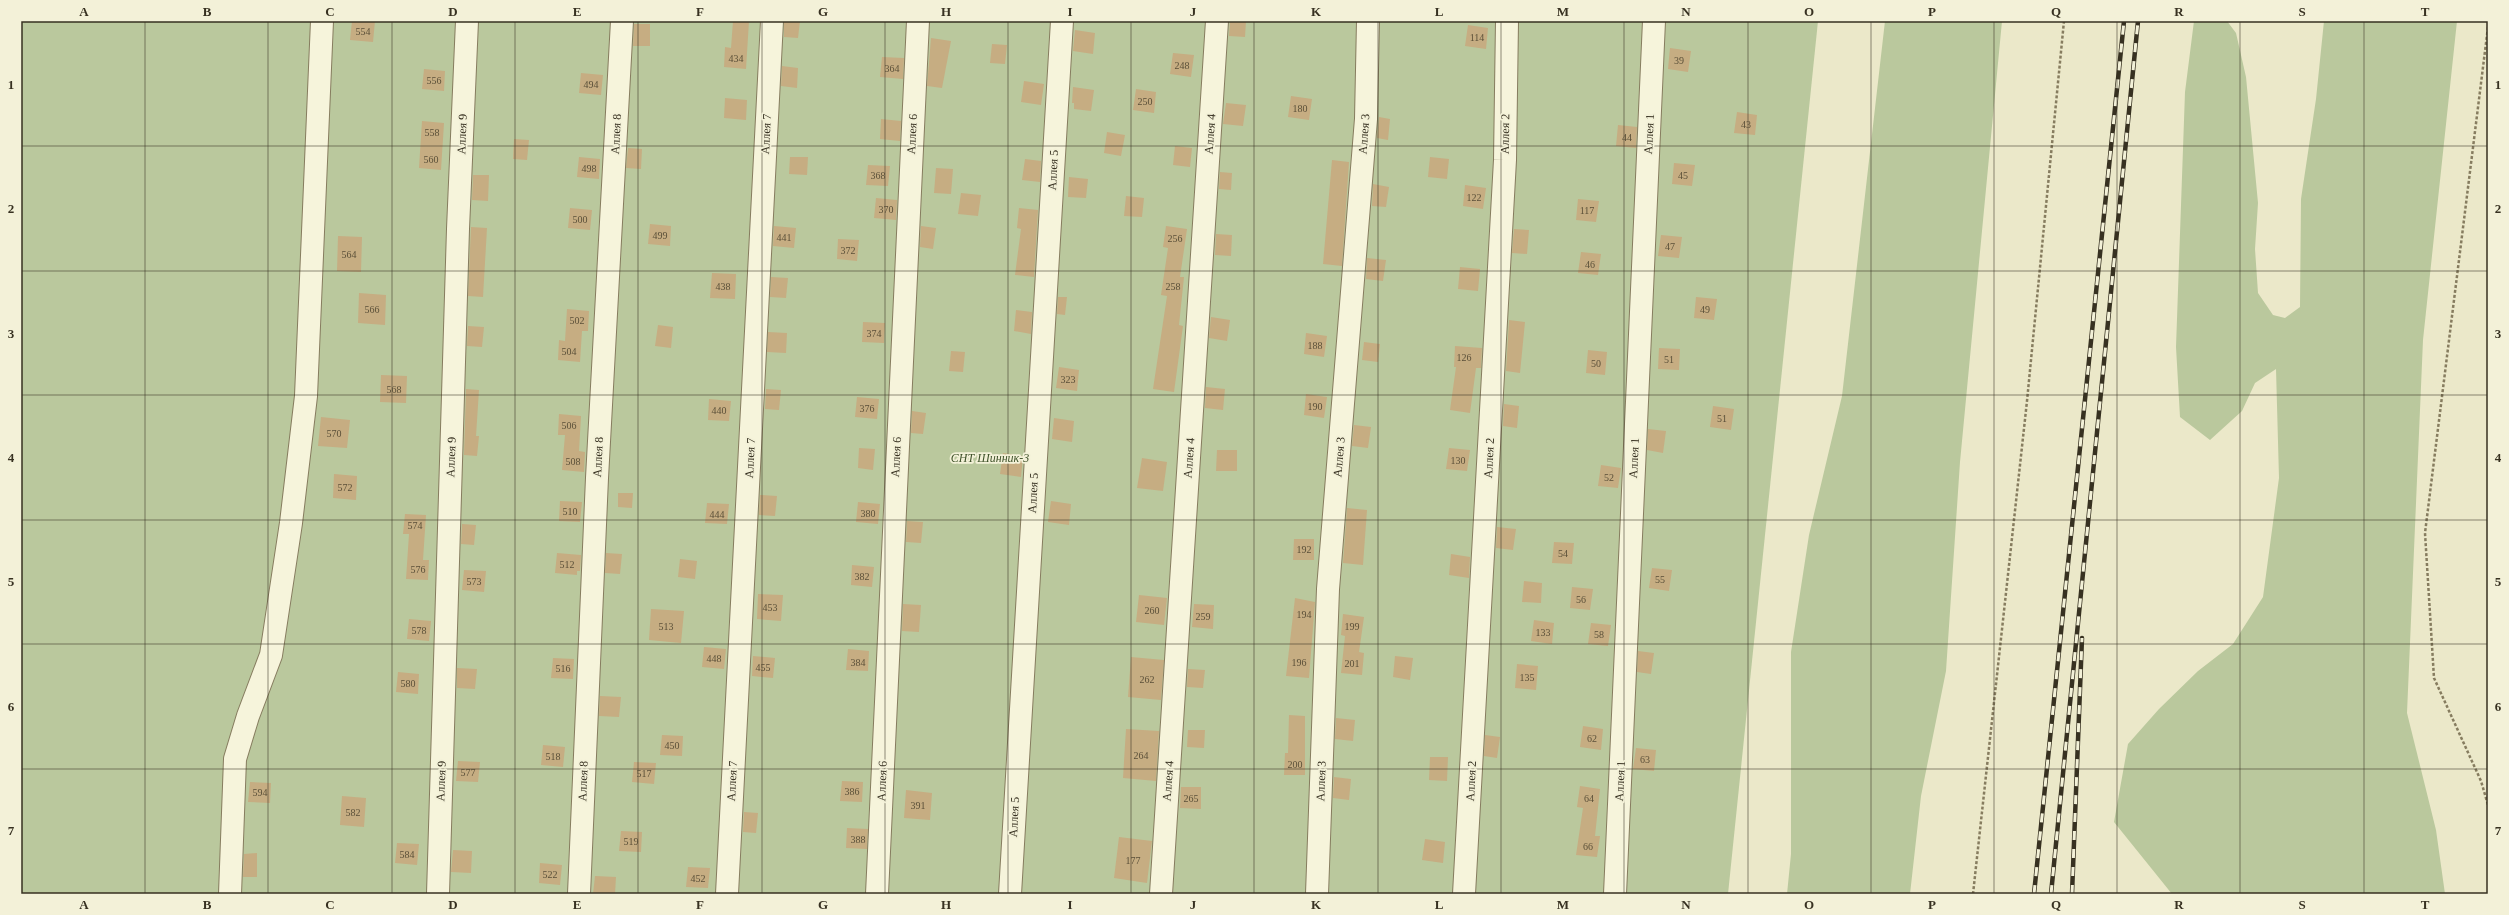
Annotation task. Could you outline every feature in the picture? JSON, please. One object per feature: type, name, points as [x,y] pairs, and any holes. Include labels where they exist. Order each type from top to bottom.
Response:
[{"type":"lane","points":[[230,894],[236,759],[248,716],[271,655],[291,523],[306,396],[322,21]]},
{"type":"lane","name":"Аллея 9","points":[[438,894],[458,237],[467,21]]},
{"type":"lane","name":"Аллея 8","points":[[579,894],[596,486],[622,21]]},
{"type":"lane","name":"Аллея 7","points":[[727,894],[772,21]]},
{"type":"lane","name":"Аллея 6","points":[[877,894],[918,21]]},
{"type":"lane","name":"Аллея 5","points":[[1010,894],[1062,21]]},
{"type":"lane","name":"Аллея 4","points":[[1161,894],[1217,21]]},
{"type":"lane","name":"Аллея 3","points":[[1317,894],[1328,589],[1366,119],[1368,21]]},
{"type":"lane","name":"Аллея 2","points":[[1464,894],[1505,160],[1507,21]]},
{"type":"lane","name":"Аллея 1","points":[[1615,894],[1654,21]]},
{"type":"path","points":[[1973,894],[2028,401],[2064,21]]},
{"type":"path","points":[[2488,27],[2425,533],[2434,678],[2481,781],[2488,805]]},
{"type":"green space","name":"СНТ Шинник-3","points":[[21,21],[1818,21],[1728,894],[21,894]]},
{"type":"green space","points":[[1885,21],[2002,21],[1960,462],[1946,671],[1921,796],[1910,894],[1787,894],[1791,854],[1791,652],[1809,535],[1842,396]]},
{"type":"green space","points":[[2194,21],[2227,21],[2236,33],[2246,77],[2258,203],[2255,249],[2258,293],[2273,315],[2285,318],[2300,307],[2301,199],[2316,99],[2324,21],[2457,21],[2423,340],[2407,713],[2436,830],[2445,894],[2172,894],[2114,822],[2128,744],[2159,709],[2198,671],[2233,644],[2263,597],[2279,478],[2276,369],[2255,383],[2242,411],[2210,440],[2180,417],[2176,347],[2185,92]]},
{"type":"building","points":[[352,21],[375,21],[373,42],[350,40]]},
{"type":"building","points":[[733,21],[749,21],[746,69],[724,67],[725,47],[731,48]]},
{"type":"building","points":[[784,21],[800,21],[798,38],[784,37]]},
{"type":"building","points":[[1230,21],[1246,21],[1245,37],[1229,36]]},
{"type":"building","points":[[634,24],[650,24],[650,46],[633,46]]},
{"type":"building","points":[[1468,25],[1488,28],[1486,49],[1465,46]]},
{"type":"building","points":[[1075,30],[1095,33],[1093,54],[1073,51]]},
{"type":"building","points":[[931,38],[951,41],[942,88],[927,86]]},
{"type":"building","points":[[992,44],[1007,45],[1005,64],[990,63]]},
{"type":"building","points":[[1670,48],[1691,51],[1688,72],[1668,69]]},
{"type":"building","points":[[1173,53],[1194,55],[1191,77],[1170,74]]},
{"type":"building","points":[[882,57],[904,58],[903,79],[880,77]]},
{"type":"building","points":[[782,66],[798,68],[797,88],[781,86]]},
{"type":"building","points":[[424,69],[445,71],[444,91],[422,89]]},
{"type":"building","points":[[581,73],[603,75],[601,95],[579,93]]},
{"type":"building","points":[[1024,81],[1044,84],[1041,105],[1021,102]]},
{"type":"building","points":[[1073,87],[1094,90],[1091,111],[1074,109],[1074,103],[1072,103]]},
{"type":"building","points":[[1136,89],[1156,92],[1154,113],[1133,110]]},
{"type":"building","points":[[1291,96],[1312,99],[1309,120],[1288,117]]},
{"type":"building","points":[[725,98],[747,100],[746,120],[724,118]]},
{"type":"building","points":[[1226,103],[1246,105],[1243,126],[1223,124]]},
{"type":"building","points":[[1737,112],[1757,115],[1755,135],[1734,133]]},
{"type":"building","points":[[1379,117],[1390,119],[1388,140],[1377,138]]},
{"type":"building","points":[[881,119],[901,121],[900,141],[880,139]]},
{"type":"building","points":[[422,121],[444,123],[441,170],[419,168]]},
{"type":"building","points":[[1618,125],[1637,127],[1636,148],[1616,146]]},
{"type":"building","points":[[1107,132],[1125,135],[1121,156],[1104,153]]},
{"type":"building","points":[[514,139],[529,140],[527,160],[513,159]]},
{"type":"building","points":[[1175,146],[1192,148],[1190,167],[1173,165]]},
{"type":"building","points":[[628,148],[642,149],[641,169],[626,168]]},
{"type":"building","points":[[579,157],[600,159],[599,179],[577,177]]},
{"type":"building","points":[[790,157],[808,157],[807,175],[789,174]]},
{"type":"building","points":[[1430,157],[1449,159],[1447,179],[1428,177]]},
{"type":"building","points":[[1025,159],[1041,161],[1040,182],[1022,180]]},
{"type":"building","points":[[1332,160],[1349,162],[1342,266],[1323,264]]},
{"type":"building","points":[[1674,163],[1695,165],[1692,186],[1672,184]]},
{"type":"building","points":[[868,165],[890,166],[888,186],[866,185]]},
{"type":"building","points":[[936,168],[953,169],[951,194],[934,193]]},
{"type":"building","points":[[1220,172],[1232,173],[1231,190],[1219,189]]},
{"type":"building","points":[[473,175],[489,175],[488,201],[472,200]]},
{"type":"building","points":[[1069,177],[1088,179],[1086,198],[1068,197]]},
{"type":"building","points":[[1373,184],[1389,187],[1386,207],[1372,206]]},
{"type":"building","points":[[1465,185],[1486,188],[1483,209],[1463,206]]},
{"type":"building","points":[[961,193],[981,195],[978,216],[958,214]]},
{"type":"building","points":[[1126,196],[1144,198],[1142,217],[1124,216]]},
{"type":"building","points":[[876,198],[897,200],[896,220],[874,218]]},
{"type":"building","points":[[1578,199],[1599,201],[1596,222],[1576,220]]},
{"type":"building","points":[[570,208],[592,210],[590,230],[568,228]]},
{"type":"building","points":[[1019,208],[1038,210],[1034,277],[1015,275],[1021,229],[1017,228]]},
{"type":"building","points":[[650,224],[671,226],[670,246],[648,244]]},
{"type":"building","points":[[774,226],[796,228],[794,248],[773,246]]},
{"type":"building","points":[[921,226],[936,228],[933,249],[920,247]]},
{"type":"building","points":[[1166,226],[1187,229],[1180,277],[1184,277],[1179,325],[1183,326],[1174,392],[1153,389],[1167,296],[1161,295],[1168,248],[1163,247]]},
{"type":"building","points":[[471,227],[487,228],[483,297],[468,296]]},
{"type":"building","points":[[1514,229],[1529,230],[1527,254],[1512,253]]},
{"type":"building","points":[[1216,234],[1232,235],[1231,256],[1215,255]]},
{"type":"building","points":[[1661,235],[1682,237],[1679,258],[1658,256]]},
{"type":"building","points":[[338,236],[362,237],[361,272],[337,271]]},
{"type":"building","points":[[838,239],[859,240],[857,261],[837,259]]},
{"type":"building","points":[[1581,252],[1601,254],[1598,275],[1578,273]]},
{"type":"building","points":[[1367,258],[1386,260],[1383,281],[1366,279]]},
{"type":"building","points":[[1460,267],[1480,269],[1478,291],[1458,289]]},
{"type":"building","points":[[712,273],[736,274],[735,299],[710,298]]},
{"type":"building","points":[[771,277],[788,278],[786,298],[770,297]]},
{"type":"building","points":[[359,293],[386,295],[385,325],[358,323]]},
{"type":"building","points":[[1058,297],[1067,297],[1065,315],[1057,314]]},
{"type":"building","points":[[1696,297],[1717,299],[1714,320],[1694,318]]},
{"type":"building","points":[[567,309],[589,311],[588,331],[582,331],[580,362],[558,360],[559,340],[565,341]]},
{"type":"building","points":[[1016,310],[1032,312],[1031,334],[1014,331]]},
{"type":"building","points":[[1211,317],[1230,320],[1227,341],[1209,338]]},
{"type":"building","points":[[1509,320],[1525,322],[1520,373],[1506,371]]},
{"type":"building","points":[[863,322],[885,323],[884,343],[862,342]]},
{"type":"building","points":[[658,325],[673,327],[671,348],[655,346]]},
{"type":"building","points":[[468,326],[484,327],[482,347],[467,346]]},
{"type":"building","points":[[768,332],[787,333],[786,353],[767,352]]},
{"type":"building","points":[[1306,333],[1327,336],[1324,357],[1304,354]]},
{"type":"building","points":[[1364,342],[1380,344],[1378,362],[1362,360]]},
{"type":"building","points":[[1455,346],[1482,348],[1481,368],[1476,368],[1470,413],[1450,410],[1456,367],[1454,367]]},
{"type":"building","points":[[1659,348],[1680,349],[1679,370],[1658,369]]},
{"type":"building","points":[[1588,350],[1607,352],[1605,375],[1586,373]]},
{"type":"building","points":[[951,351],[965,352],[963,372],[949,371]]},
{"type":"building","points":[[1059,367],[1079,370],[1077,391],[1056,388]]},
{"type":"building","points":[[381,375],[407,376],[406,403],[380,402]]},
{"type":"building","points":[[1206,387],[1225,389],[1223,410],[1205,408]]},
{"type":"building","points":[[466,389],[479,390],[476,436],[479,436],[477,456],[464,455]]},
{"type":"building","points":[[766,389],[781,390],[779,410],[765,409]]},
{"type":"building","points":[[1306,394],[1327,397],[1324,418],[1304,415]]},
{"type":"building","points":[[857,397],[879,399],[877,419],[855,417]]},
{"type":"building","points":[[709,399],[731,401],[729,421],[708,420]]},
{"type":"building","points":[[1504,404],[1519,406],[1517,428],[1503,426]]},
{"type":"building","points":[[1713,406],[1734,409],[1731,430],[1710,427]]},
{"type":"building","points":[[912,411],[926,413],[923,434],[911,433]]},
{"type":"building","points":[[559,414],[581,416],[579,451],[585,452],[584,472],[562,470],[565,435],[558,435]]},
{"type":"building","points":[[321,417],[350,420],[347,448],[318,446]]},
{"type":"building","points":[[1054,418],[1074,421],[1072,442],[1052,439]]},
{"type":"building","points":[[1354,425],[1371,427],[1368,448],[1352,446]]},
{"type":"building","points":[[1648,429],[1666,431],[1663,453],[1647,450]]},
{"type":"building","points":[[859,448],[875,449],[873,470],[858,468]]},
{"type":"building","points":[[1449,448],[1470,450],[1467,471],[1446,469]]},
{"type":"building","points":[[1217,450],[1237,450],[1237,471],[1216,471]]},
{"type":"building","points":[[1003,453],[1023,456],[1021,477],[1000,474]]},
{"type":"building","points":[[1142,458],[1167,462],[1163,491],[1137,488]]},
{"type":"building","points":[[1601,465],[1621,468],[1618,488],[1598,486]]},
{"type":"building","points":[[334,474],[357,476],[356,500],[333,498]]},
{"type":"building","points":[[618,493],[633,493],[632,508],[618,507]]},
{"type":"building","points":[[760,495],[777,496],[775,516],[759,515]]},
{"type":"building","points":[[560,501],[582,502],[580,522],[559,521]]},
{"type":"building","points":[[1051,501],[1071,504],[1069,525],[1048,522]]},
{"type":"building","points":[[858,502],[880,504],[878,524],[856,522]]},
{"type":"building","points":[[707,503],[729,504],[727,524],[705,523]]},
{"type":"building","points":[[1347,508],[1367,510],[1363,565],[1343,563]]},
{"type":"building","points":[[405,514],[426,515],[423,560],[429,560],[428,580],[406,579],[409,534],[403,534]]},
{"type":"building","points":[[907,521],[923,522],[921,543],[906,542]]},
{"type":"building","points":[[462,524],[476,525],[474,545],[461,544]]},
{"type":"building","points":[[1497,527],[1516,529],[1513,550],[1496,548]]},
{"type":"building","points":[[1294,539],[1314,539],[1314,560],[1293,560]]},
{"type":"building","points":[[1554,542],[1574,543],[1572,564],[1552,563]]},
{"type":"building","points":[[557,553],[581,555],[580,571],[577,571],[577,575],[555,573]]},
{"type":"building","points":[[606,553],[622,554],[620,574],[605,573]]},
{"type":"building","points":[[1451,554],[1470,557],[1469,578],[1449,575]]},
{"type":"building","points":[[680,559],[697,561],[695,579],[678,577]]},
{"type":"building","points":[[852,565],[874,567],[872,587],[851,585]]},
{"type":"building","points":[[1652,568],[1672,570],[1669,591],[1649,588]]},
{"type":"building","points":[[464,570],[486,571],[484,592],[462,590]]},
{"type":"building","points":[[1524,581],[1542,583],[1541,603],[1522,602]]},
{"type":"building","points":[[1572,587],[1593,589],[1590,610],[1570,608]]},
{"type":"building","points":[[758,594],[783,595],[781,621],[757,619]]},
{"type":"building","points":[[1139,595],[1167,598],[1164,625],[1136,622]]},
{"type":"building","points":[[1295,598],[1315,602],[1309,678],[1286,676]]},
{"type":"building","points":[[903,604],[921,605],[919,632],[902,631]]},
{"type":"building","points":[[1194,604],[1214,605],[1213,629],[1192,627]]},
{"type":"building","points":[[651,609],[684,611],[681,643],[649,640]]},
{"type":"building","points":[[1343,614],[1364,617],[1359,652],[1364,653],[1362,675],[1341,673],[1345,636],[1341,635]]},
{"type":"building","points":[[409,619],[431,621],[429,641],[407,639]]},
{"type":"building","points":[[1534,620],[1554,623],[1552,644],[1531,641]]},
{"type":"building","points":[[1591,623],[1611,625],[1608,646],[1588,644]]},
{"type":"building","points":[[704,647],[726,649],[724,669],[702,667]]},
{"type":"building","points":[[848,649],[869,651],[868,671],[846,670]]},
{"type":"building","points":[[1638,651],[1654,653],[1651,674],[1637,672]]},
{"type":"building","points":[[753,656],[775,658],[773,678],[752,676]]},
{"type":"building","points":[[1395,656],[1413,658],[1410,680],[1393,677]]},
{"type":"building","points":[[1131,657],[1164,660],[1161,700],[1128,697]]},
{"type":"building","points":[[553,658],[574,659],[573,679],[551,678]]},
{"type":"building","points":[[1517,664],[1538,666],[1536,690],[1515,688]]},
{"type":"building","points":[[457,668],[477,669],[475,689],[457,688]]},
{"type":"building","points":[[1188,669],[1205,670],[1203,688],[1187,687]]},
{"type":"building","points":[[398,672],[419,674],[418,694],[396,692]]},
{"type":"building","points":[[600,696],[621,697],[619,717],[599,716]]},
{"type":"building","points":[[1289,715],[1305,716],[1305,775],[1284,775],[1285,753],[1288,753]]},
{"type":"building","points":[[1336,718],[1355,720],[1353,741],[1335,739]]},
{"type":"building","points":[[1583,726],[1603,729],[1601,750],[1580,747]]},
{"type":"building","points":[[1126,729],[1159,731],[1156,781],[1123,778]]},
{"type":"building","points":[[1188,730],[1205,730],[1204,748],[1187,747]]},
{"type":"building","points":[[662,735],[683,736],[682,756],[660,755]]},
{"type":"building","points":[[1485,735],[1500,737],[1497,758],[1484,756]]},
{"type":"building","points":[[543,745],[565,747],[563,767],[541,765]]},
{"type":"building","points":[[1636,748],[1656,750],[1654,771],[1633,769]]},
{"type":"building","points":[[1430,757],[1448,757],[1447,781],[1429,780]]},
{"type":"building","points":[[458,761],[480,762],[478,782],[456,781]]},
{"type":"building","points":[[634,762],[656,763],[654,784],[632,782]]},
{"type":"building","points":[[1334,777],[1351,779],[1349,800],[1333,798]]},
{"type":"building","points":[[842,781],[863,782],[862,802],[840,801]]},
{"type":"building","points":[[250,782],[271,783],[270,803],[248,802]]},
{"type":"building","points":[[1580,786],[1600,789],[1595,836],[1600,836],[1597,857],[1576,855],[1583,808],[1577,807]]},
{"type":"building","points":[[1181,787],[1201,787],[1201,809],[1180,808]]},
{"type":"building","points":[[906,790],[932,793],[930,820],[904,818]]},
{"type":"building","points":[[342,796],[366,798],[364,827],[340,825]]},
{"type":"building","points":[[744,812],[758,813],[756,833],[743,832]]},
{"type":"building","points":[[847,828],[868,829],[867,849],[846,848]]},
{"type":"building","points":[[621,831],[642,832],[641,852],[619,851]]},
{"type":"building","points":[[1119,837],[1152,841],[1147,883],[1114,878]]},
{"type":"building","points":[[1425,839],[1445,842],[1443,863],[1422,860]]},
{"type":"building","points":[[397,843],[419,844],[417,865],[395,863]]},
{"type":"building","points":[[453,850],[472,851],[471,873],[451,872]]},
{"type":"building","points":[[257,853],[257,877],[243,877],[244,854]]},
{"type":"building","points":[[540,863],[562,865],[560,885],[539,883]]},
{"type":"building","points":[[688,867],[710,868],[708,888],[686,887]]},
{"type":"building","points":[[595,876],[616,877],[615,894],[593,894]]},
{"type":"railway","points":[[2034,894],[2124,21]]},
{"type":"railway","points":[[2051,894],[2138,21]]},
{"type":"railway","points":[[2072,894],[2082,638]]}]
